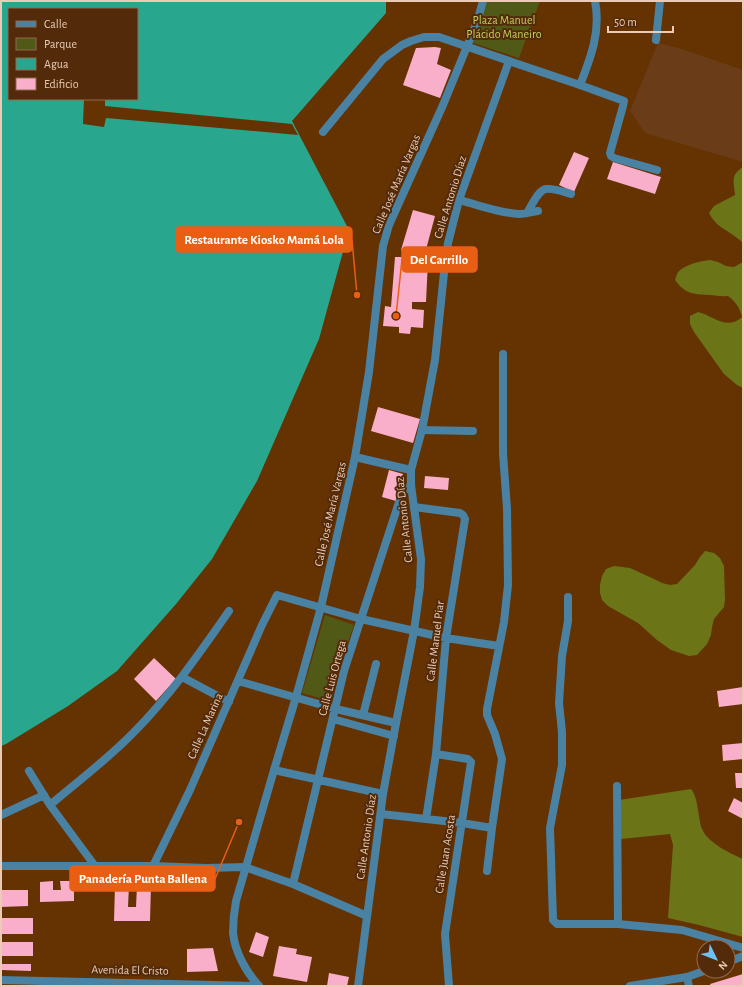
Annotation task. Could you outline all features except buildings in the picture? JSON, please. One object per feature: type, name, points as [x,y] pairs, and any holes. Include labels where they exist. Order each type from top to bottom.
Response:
[{"type":"street","name":"Calle José María Vargas","points":[[259,986],[241,959],[236,948],[233,932],[236,901],[321,607],[355,456],[369,372],[383,246],[389,225],[443,105],[477,22],[483,1]]},
{"type":"street","points":[[580,85],[590,60],[595,40],[597,22],[595,1]]},
{"type":"street","points":[[656,40],[660,1]]},
{"type":"street","points":[[323,132],[383,59],[411,41],[424,37],[439,37],[624,101],[624,106],[610,156],[657,170]]},
{"type":"street","name":"Calle Antonio Díaz","points":[[358,986],[383,794],[414,631],[420,586],[420,559],[411,485],[411,470],[422,430],[435,360],[448,243],[459,200],[509,61]]},
{"type":"street","points":[[527,213],[533,202],[543,190],[551,189],[571,194]]},
{"type":"street","points":[[459,200],[504,212],[520,214],[538,211]]},
{"type":"street","points":[[487,871],[502,759],[495,734],[487,715],[504,622],[508,585],[507,509],[503,453],[503,354]]},
{"type":"street","points":[[422,430],[474,431]]},
{"type":"street","points":[[355,456],[411,470]]},
{"type":"street","name":"Calle Luis Ortega","points":[[293,884],[344,671],[401,496],[403,492],[411,485]]},
{"type":"street","name":"Calle Manuel Piar","points":[[414,507],[460,513],[465,519],[446,638],[436,754],[426,819]]},
{"type":"street","name":"Calle La Marina","points":[[153,866],[190,790],[214,733],[277,595],[321,607]]},
{"type":"street","points":[[568,597],[568,621],[562,656],[559,704],[562,732],[562,764],[550,828],[553,920],[556,924],[618,924],[682,930],[743,948]]},
{"type":"street","points":[[321,607],[361,619],[414,631],[446,638],[499,646]]},
{"type":"street","points":[[50,804],[133,734],[159,706],[182,677],[229,612]]},
{"type":"street","points":[[363,715],[376,664]]},
{"type":"street","points":[[182,677],[229,702]]},
{"type":"street","points":[[238,681],[336,709],[396,723]]},
{"type":"street","points":[[333,719],[394,736]]},
{"type":"street","name":"Calle Juan Acosta","points":[[436,754],[468,760],[471,762],[449,904],[446,934],[449,986]]},
{"type":"street","points":[[274,770],[383,794]]},
{"type":"street","points":[[29,771],[50,804],[96,866]]},
{"type":"street","points":[[617,786],[618,924]]},
{"type":"street","points":[[1,815],[44,794]]},
{"type":"street","points":[[381,814],[462,823],[492,828]]},
{"type":"street","points":[[1,866],[245,867],[293,884],[367,916]]},
{"type":"street","points":[[630,986],[656,984],[696,973]]},
{"type":"street","points":[[686,977],[689,986]]},
{"type":"street","name":"Avenida El Cristo","points":[[1,980],[35,983],[259,986]]},
{"type":"shaded area","points":[[658,43],[679,48],[743,70],[743,162],[645,133],[630,111]]},
{"type":"green space","name":"Plaza Manuel Plácido Maneiro","points":[[487,1],[540,1],[519,58],[473,43]]},
{"type":"green space","points":[[743,167],[743,243],[717,223],[709,213],[714,206],[735,195],[734,176]]},
{"type":"green space","points":[[710,260],[726,266],[734,267],[743,262],[743,388],[724,374],[690,324],[690,316],[698,312],[726,323],[736,321],[742,317],[737,305],[728,296],[698,294],[686,291],[675,280],[679,271],[683,268],[696,262]]},
{"type":"green space","points":[[705,551],[714,553],[720,558],[724,566],[725,600],[724,607],[714,619],[711,635],[707,644],[697,655],[689,656],[671,650],[638,623],[608,606],[602,600],[600,585],[602,576],[606,569],[614,566],[630,568],[662,583],[670,585],[677,584],[695,565]]},
{"type":"green space","points":[[325,615],[354,625],[339,667],[330,701],[302,693]]},
{"type":"green space","points":[[691,789],[696,798],[703,831],[710,840],[721,848],[743,859],[743,937],[668,918],[673,845],[670,834],[621,839],[619,800]]},
{"type":"water","points":[[1,1],[386,1],[386,13],[292,121],[349,230],[319,339],[257,481],[212,559],[176,604],[117,671],[68,706],[1,746]]},
{"type":"pier","points":[[84,100],[105,100],[105,106],[292,124],[298,135],[106,118],[104,127],[83,124]]},
{"type":"place","name":"Restaurante Kiosko Mamá Lola","points":[[357,295]]},
{"type":"place","name":"Del Carrillo","points":[[396,316]]},
{"type":"place","name":"Panadería Punta Ballena","points":[[239,822]]}]
